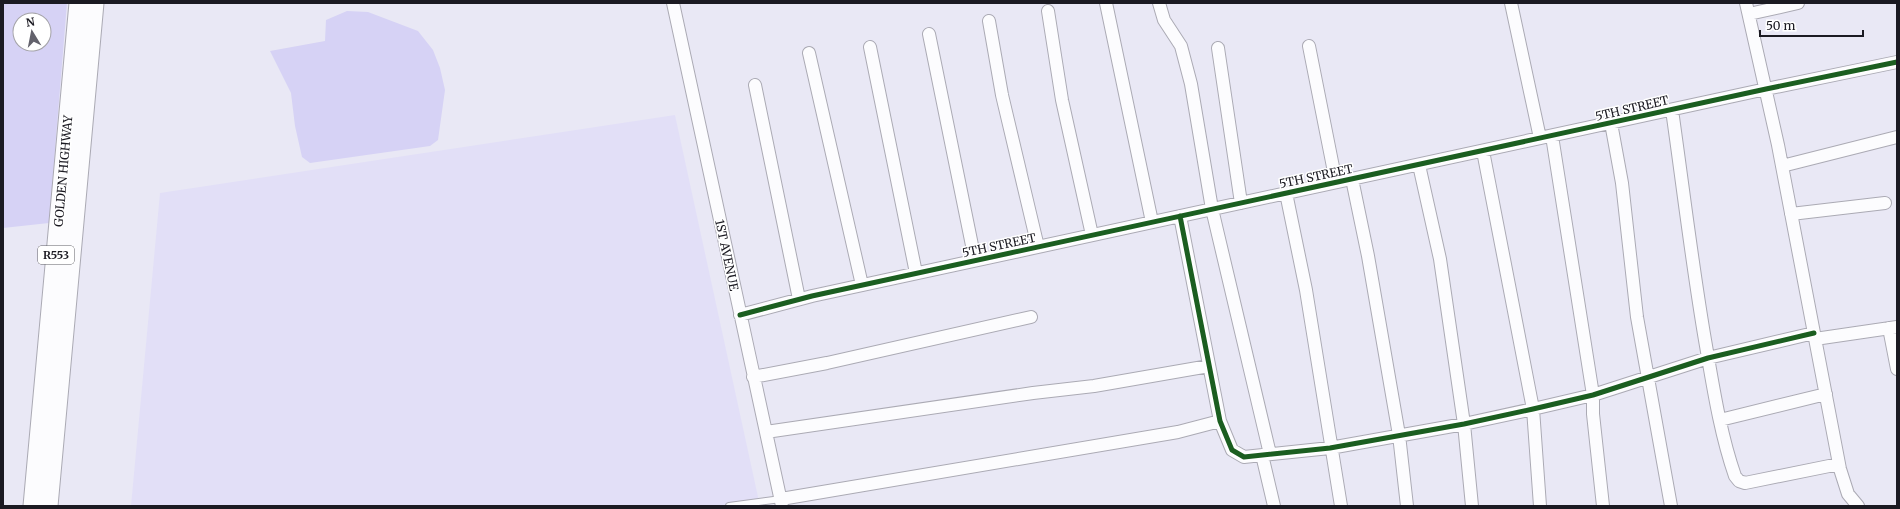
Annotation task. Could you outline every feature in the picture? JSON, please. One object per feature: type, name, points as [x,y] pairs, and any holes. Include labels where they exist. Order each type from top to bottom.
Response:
[{"type":"main road","name":"GOLDEN HIGHWAY","points":[[32,506],[79,3]]},
{"type":"main road","name":"GOLDEN HIGHWAY","points":[[48,506],[94,3]]},
{"type":"street","name":"1ST AVENUE","points":[[673,3],[753,377],[782,502]]},
{"type":"street","points":[[1106,3],[1152,222]]},
{"type":"street","points":[[1159,3],[1169,31],[1181,46],[1192,84],[1212,209],[1266,454],[1274,506]]},
{"type":"street","points":[[1511,3],[1546,137],[1594,395],[1593,410],[1603,506]]},
{"type":"street","points":[[1798,3],[1748,8],[1782,166],[1839,464],[1848,494],[1858,506]]},
{"type":"street","points":[[1048,11],[1062,100],[1092,235]]},
{"type":"street","points":[[989,21],[1002,95],[1038,247]]},
{"type":"street","points":[[929,34],[975,260]]},
{"type":"street","points":[[1309,46],[1336,182]]},
{"type":"street","points":[[870,47],[916,273]]},
{"type":"street","points":[[1218,48],[1241,203]]},
{"type":"street","points":[[809,53],[862,285]]},
{"type":"street","name":"5TH STREET","points":[[740,315],[799,299],[975,260],[1897,62]]},
{"type":"street","points":[[755,85],[799,299]]},
{"type":"street","points":[[1672,110],[1708,358],[1720,420],[1734,473],[1737,479],[1741,482],[1750,482],[1839,464]]},
{"type":"street","points":[[1611,124],[1622,183],[1637,317],[1671,506]]},
{"type":"street","points":[[1782,166],[1897,137]]},
{"type":"street","points":[[1482,151],[1533,409],[1540,506]]},
{"type":"street","points":[[1419,164],[1440,258],[1464,424],[1472,506]]},
{"type":"street","points":[[1352,179],[1368,256],[1399,435],[1407,506]]},
{"type":"street","points":[[1286,193],[1306,290],[1330,448],[1341,506]]},
{"type":"street","points":[[1790,214],[1884,203]]},
{"type":"street","points":[[1180,216],[1220,421],[1232,450],[1244,457],[1330,448],[1464,424],[1594,395],[1708,358],[1814,336],[1893,327],[1897,369]]},
{"type":"street","points":[[753,377],[827,363],[1031,317]]},
{"type":"street","points":[[766,432],[1033,393],[1094,386],[1209,366]]},
{"type":"street","points":[[1720,420],[1826,394]]},
{"type":"street","points":[[782,502],[1178,432],[1220,421]]},
{"type":"lane","points":[[729,506],[782,502]]},
{"type":"shaded area","points":[[3,3],[67,3],[49,223],[3,228]]},
{"type":"shaded area","points":[[347,11],[368,12],[418,31],[433,50],[440,68],[445,90],[438,140],[430,146],[310,163],[302,157],[295,126],[291,93],[270,51],[325,41],[326,20]]},
{"type":"shaded area","points":[[675,115],[760,506],[131,506],[160,193]]},
{"type":"cycle path","points":[[740,315],[812,296],[1766,89],[1897,62]]},
{"type":"cycle path","points":[[1180,216],[1220,421],[1232,450],[1244,457],[1330,448],[1464,424],[1533,409],[1593,395],[1708,358],[1814,333]]}]
